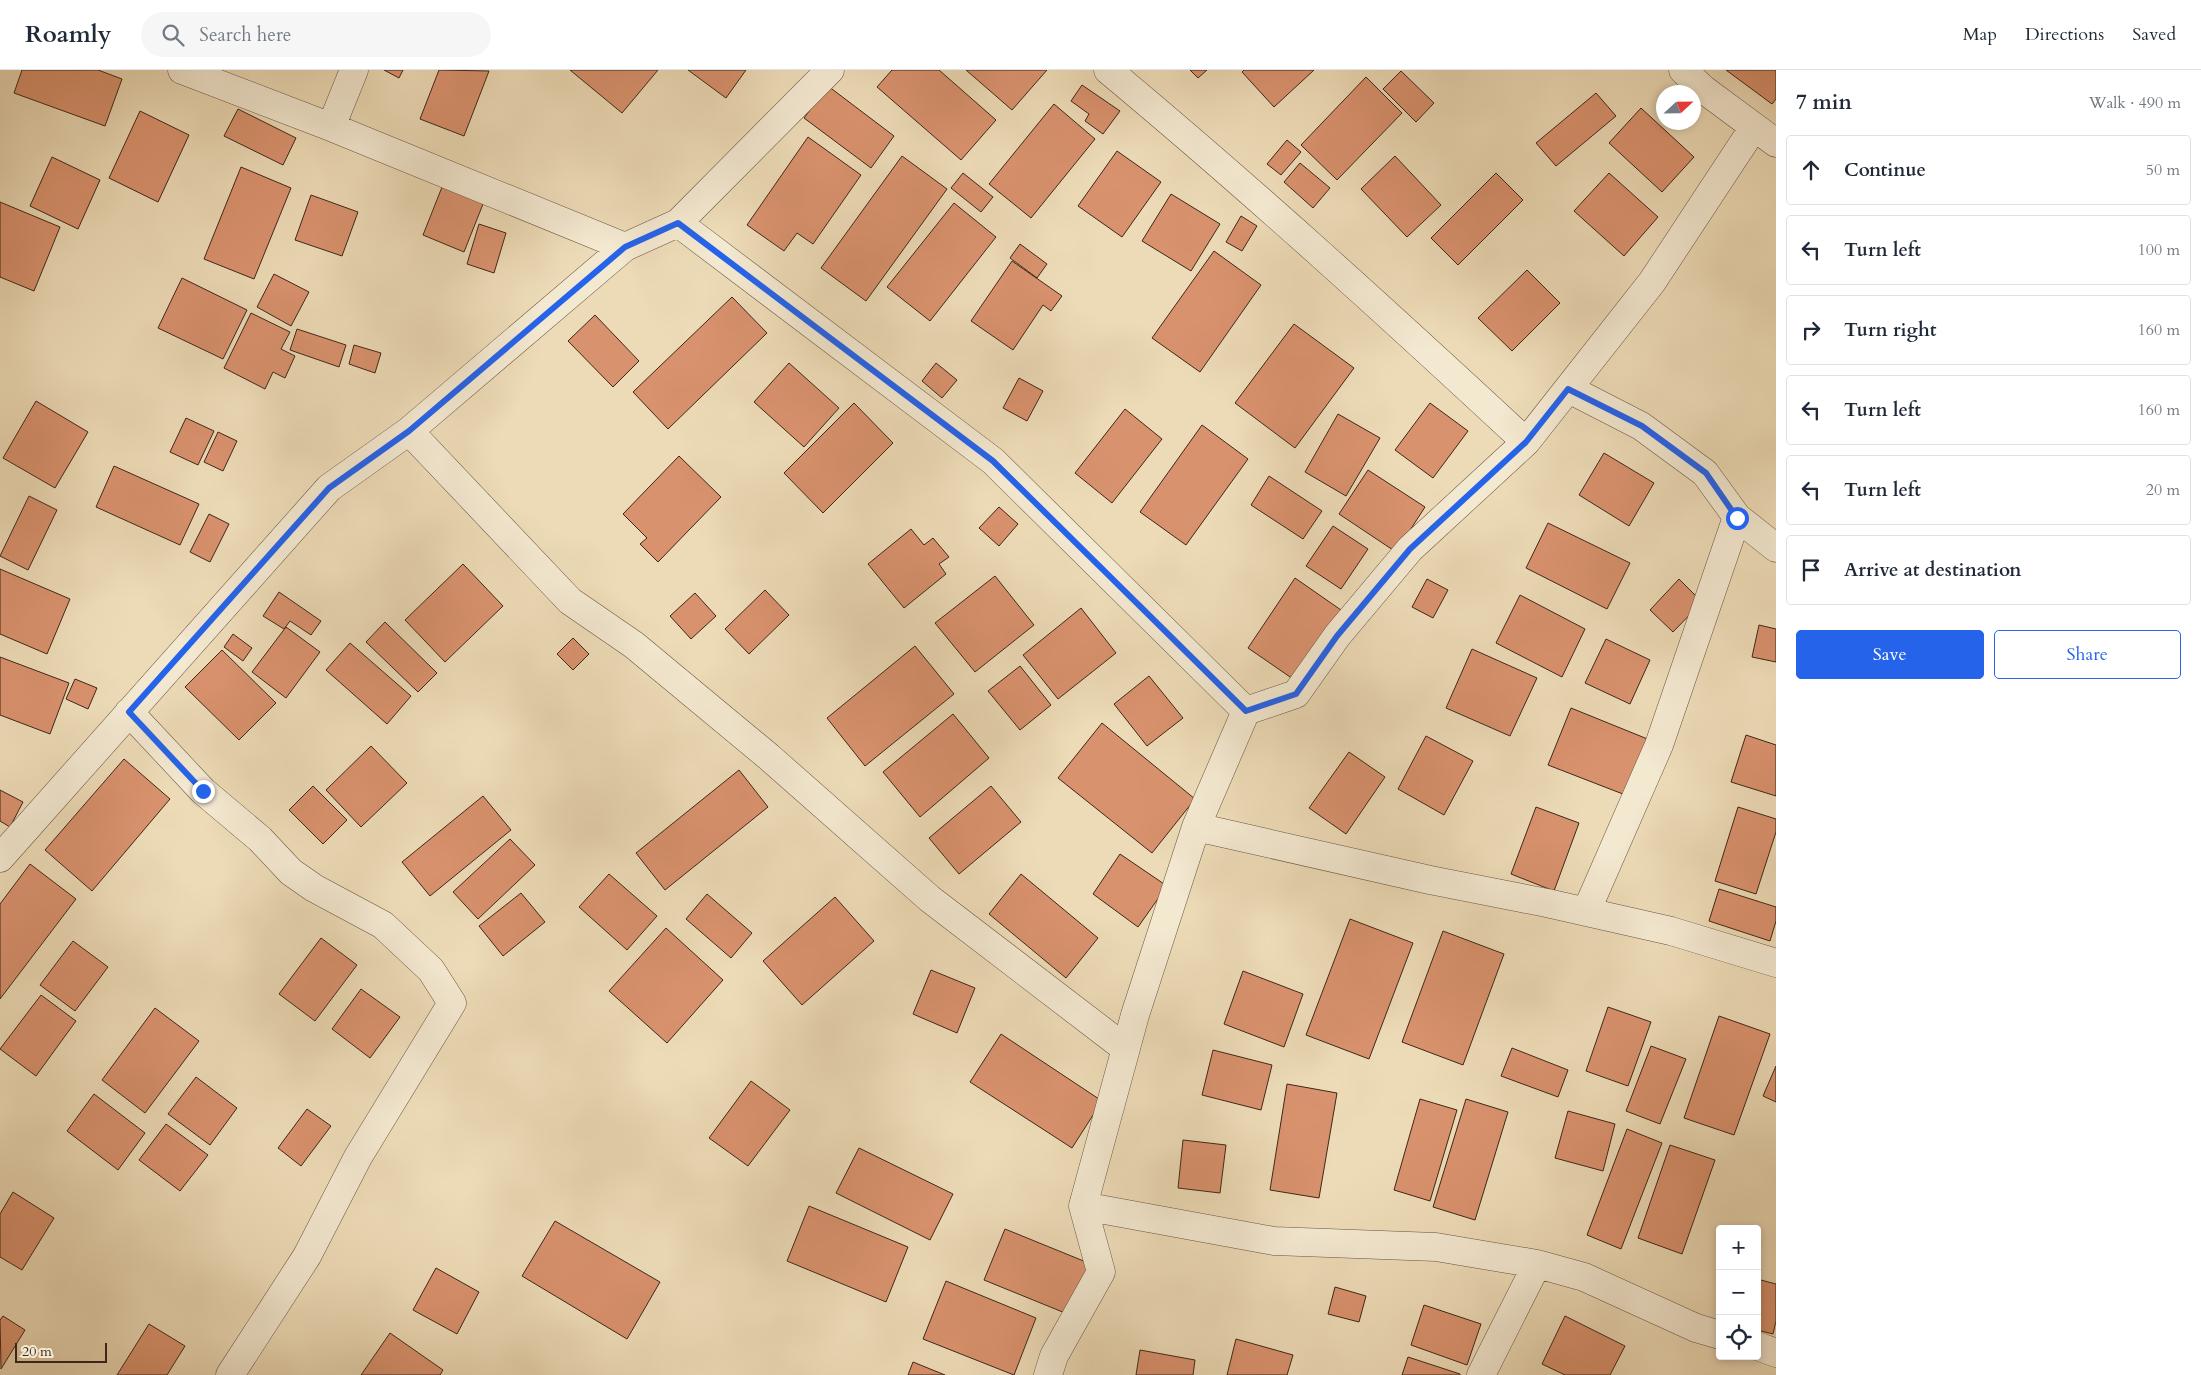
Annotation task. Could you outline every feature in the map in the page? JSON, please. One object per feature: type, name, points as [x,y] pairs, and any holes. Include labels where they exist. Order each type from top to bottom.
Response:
[{"type":"street","points":[[182,70],[331,127],[625,247]]},
{"type":"street","points":[[331,127],[354,70]]},
{"type":"street","points":[[0,858],[329,488],[409,431],[625,247],[678,223],[830,70]]},
{"type":"street","points":[[1108,70],[1327,258],[1526,442]]},
{"type":"street","points":[[1682,70],[1703,89],[1776,143]]},
{"type":"street","points":[[1048,1375],[1054,1356],[1101,1272],[1083,1206],[1135,1015],[1196,827],[1246,711],[1296,694],[1337,636],[1410,549],[1526,442],[1652,282],[1754,127]]},
{"type":"street","points":[[678,223],[993,461],[1246,711]]},
{"type":"street","points":[[1568,389],[1642,426],[1706,473],[1737,518],[1776,548]]},
{"type":"street","points":[[409,431],[570,601],[634,645],[709,707],[769,757],[930,899],[1126,1049]]},
{"type":"street","points":[[1586,912],[1659,745],[1737,518]]},
{"type":"street","points":[[129,712],[203,791],[260,839],[291,872],[314,888],[383,925],[431,970],[452,1003],[358,1157],[307,1256],[230,1375]]},
{"type":"street","points":[[1196,827],[1430,880],[1671,931],[1776,963]]},
{"type":"street","points":[[1083,1206],[1274,1241],[1436,1246],[1537,1264],[1584,1277],[1696,1328],[1716,1334]]},
{"type":"street","points":[[1481,1375],[1537,1264]]},
{"type":"street","points":[[1761,1347],[1776,1353]]},
{"type":"building","points":[[22,70],[98,70],[122,79],[105,126],[14,93]]},
{"type":"building","points":[[384,70],[403,70],[399,78]]},
{"type":"building","points":[[439,70],[489,71],[464,136],[420,119]]},
{"type":"building","points":[[570,70],[658,70],[622,113]]},
{"type":"building","points":[[688,70],[746,70],[726,98]]},
{"type":"building","points":[[892,70],[939,70],[996,120],[961,160],[877,87]]},
{"type":"building","points":[[966,70],[1047,70],[1012,110]]},
{"type":"building","points":[[1190,70],[1207,70],[1198,78]]},
{"type":"building","points":[[1244,70],[1314,70],[1274,107],[1242,72]]},
{"type":"building","points":[[1726,70],[1776,70],[1776,99],[1772,104]]},
{"type":"building","points":[[1401,71],[1434,103],[1416,122],[1383,89]]},
{"type":"building","points":[[1366,77],[1402,113],[1337,180],[1301,145]]},
{"type":"building","points":[[1082,85],[1120,111],[1103,134],[1085,121],[1089,114],[1071,101]]},
{"type":"building","points":[[828,86],[894,136],[871,168],[804,118]]},
{"type":"building","points":[[1596,93],[1616,116],[1556,166],[1536,143]]},
{"type":"building","points":[[1054,104],[1095,139],[1031,218],[989,184]]},
{"type":"building","points":[[1641,108],[1656,122],[1656,130],[1665,130],[1694,157],[1662,192],[1609,143]]},
{"type":"building","points":[[238,109],[296,138],[283,165],[224,136]]},
{"type":"building","points":[[140,111],[189,135],[158,202],[109,178]]},
{"type":"building","points":[[808,137],[861,175],[813,244],[797,233],[784,251],[747,225]]},
{"type":"building","points":[[1287,140],[1301,152],[1281,175],[1267,164]]},
{"type":"building","points":[[1117,151],[1161,182],[1122,237],[1078,206]]},
{"type":"building","points":[[902,156],[947,189],[866,301],[821,268]]},
{"type":"building","points":[[1395,156],[1441,205],[1407,237],[1361,189]]},
{"type":"building","points":[[52,157],[100,180],[78,229],[30,206]]},
{"type":"building","points":[[1300,163],[1330,188],[1313,208],[1284,182]]},
{"type":"building","points":[[241,167],[291,188],[254,279],[204,259]]},
{"type":"building","points":[[963,173],[993,197],[981,212],[951,188]]},
{"type":"building","points":[[1496,173],[1523,200],[1458,265],[1431,238]]},
{"type":"building","points":[[1609,173],[1658,217],[1624,256],[1574,211]]},
{"type":"building","points":[[444,182],[485,199],[464,252],[423,235]]},
{"type":"building","points":[[1171,194],[1220,224],[1191,271],[1142,241]]},
{"type":"building","points":[[311,195],[358,212],[342,256],[295,240]]},
{"type":"building","points":[[0,202],[60,227],[34,291],[0,277]]},
{"type":"building","points":[[954,203],[996,237],[930,321],[887,287]]},
{"type":"building","points":[[1241,216],[1257,226],[1242,251],[1226,242]]},
{"type":"building","points":[[479,224],[506,233],[494,273],[467,264]]},
{"type":"building","points":[[1020,244],[1047,264],[1037,278],[1010,258]]},
{"type":"building","points":[[1214,251],[1261,285],[1200,372],[1152,338]]},
{"type":"building","points":[[1012,261],[1062,296],[1051,311],[1043,305],[1013,350],[971,321]]},
{"type":"building","points":[[1527,270],[1560,303],[1512,351],[1478,318]]},
{"type":"building","points":[[274,274],[309,292],[291,326],[257,307]]},
{"type":"building","points":[[182,278],[247,310],[223,359],[158,328]]},
{"type":"building","points":[[732,297],[767,333],[668,429],[633,392]]},
{"type":"building","points":[[251,313],[290,332],[281,349],[295,356],[285,378],[273,372],[265,389],[224,368]]},
{"type":"building","points":[[595,315],[639,361],[613,387],[568,341]]},
{"type":"building","points":[[1294,324],[1354,368],[1295,448],[1235,403]]},
{"type":"building","points":[[297,329],[346,345],[339,367],[290,350]]},
{"type":"building","points":[[354,345],[381,353],[375,373],[349,364]]},
{"type":"building","points":[[789,363],[839,408],[804,447],[754,402]]},
{"type":"building","points":[[936,363],[957,380],[942,398],[922,381]]},
{"type":"building","points":[[1019,378],[1043,391],[1027,421],[1003,408]]},
{"type":"building","points":[[36,401],[88,432],[55,488],[3,458]]},
{"type":"building","points":[[854,403],[893,443],[823,513],[784,473]]},
{"type":"building","points":[[1430,403],[1468,431],[1433,478],[1395,450]]},
{"type":"building","points":[[1125,409],[1162,439],[1112,503],[1075,473]]},
{"type":"building","points":[[1338,414],[1380,438],[1346,496],[1305,472]]},
{"type":"building","points":[[186,418],[214,431],[198,465],[170,452]]},
{"type":"building","points":[[1202,425],[1248,459],[1186,545],[1140,512]]},
{"type":"building","points":[[218,432],[237,441],[223,471],[204,462]]},
{"type":"building","points":[[1604,453],[1654,483],[1629,526],[1579,495]]},
{"type":"building","points":[[679,456],[721,497],[658,562],[640,544],[647,538],[623,514]]},
{"type":"building","points":[[114,466],[199,504],[180,545],[96,507]]},
{"type":"building","points":[[1368,470],[1425,507],[1396,552],[1339,514]]},
{"type":"building","points":[[1269,476],[1322,511],[1303,539],[1251,505]]},
{"type":"building","points":[[29,496],[57,510],[28,570],[0,556]]},
{"type":"building","points":[[999,507],[1018,524],[999,546],[979,528]]},
{"type":"building","points":[[209,514],[229,524],[210,562],[190,552]]},
{"type":"building","points":[[1548,523],[1630,563],[1607,609],[1526,568]]},
{"type":"building","points":[[1333,526],[1368,549],[1341,589],[1306,566]]},
{"type":"building","points":[[911,529],[924,545],[933,538],[949,557],[939,564],[946,574],[904,608],[868,564]]},
{"type":"building","points":[[463,564],[503,606],[445,662],[405,620]]},
{"type":"building","points":[[0,569],[70,599],[47,654],[0,634]]},
{"type":"building","points":[[995,576],[1034,625],[975,672],[935,623]]},
{"type":"building","points":[[1295,578],[1341,610],[1293,679],[1248,648]]},
{"type":"building","points":[[1427,579],[1448,590],[1433,618],[1412,607]]},
{"type":"building","points":[[1679,579],[1702,602],[1673,632],[1650,610]]},
{"type":"building","points":[[765,590],[789,615],[749,654],[725,629]]},
{"type":"building","points":[[279,592],[321,621],[311,635],[290,621],[284,629],[263,616]]},
{"type":"building","points":[[695,593],[716,616],[691,639],[670,616]]},
{"type":"building","points":[[1520,595],[1585,629],[1562,677],[1496,643]]},
{"type":"building","points":[[1081,608],[1116,653],[1058,699],[1023,655]]},
{"type":"building","points":[[385,622],[437,673],[418,692],[366,642]]},
{"type":"building","points":[[1759,625],[1776,629],[1776,662],[1752,657]]},
{"type":"building","points":[[286,627],[320,652],[286,698],[252,672]]},
{"type":"building","points":[[233,634],[252,648],[243,661],[224,647]]},
{"type":"building","points":[[573,638],[589,654],[573,670],[557,654]]},
{"type":"building","points":[[1606,639],[1650,660],[1630,704],[1585,683]]},
{"type":"building","points":[[350,643],[411,696],[387,724],[326,670]]},
{"type":"building","points":[[915,646],[954,694],[865,766],[827,718]]},
{"type":"building","points":[[1472,649],[1537,678],[1510,736],[1446,708]]},
{"type":"building","points":[[222,650],[276,703],[239,740],[185,687]]},
{"type":"building","points":[[0,657],[69,683],[50,734],[0,715]]},
{"type":"building","points":[[1020,666],[1051,705],[1020,730],[988,691]]},
{"type":"building","points":[[1149,676],[1183,718],[1147,746],[1114,704]]},
{"type":"building","points":[[75,679],[97,688],[88,709],[66,699]]},
{"type":"building","points":[[1571,708],[1650,740],[1628,796],[1548,765]]},
{"type":"building","points":[[953,714],[989,758],[920,817],[883,772]]},
{"type":"building","points":[[1102,723],[1195,799],[1152,853],[1058,778]]},
{"type":"building","points":[[1746,735],[1776,745],[1776,796],[1731,782]]},
{"type":"building","points":[[1426,736],[1473,761],[1444,815],[1398,789]]},
{"type":"building","points":[[371,746],[407,783],[361,827],[326,790]]},
{"type":"building","points":[[1349,752],[1385,777],[1346,834],[1309,808]]},
{"type":"building","points":[[124,759],[170,799],[92,891],[45,850]]},
{"type":"building","points":[[739,770],[768,807],[665,890],[636,853]]},
{"type":"building","points":[[313,786],[347,820],[323,844],[289,810]]},
{"type":"building","points":[[991,786],[1021,822],[959,874],[929,838]]},
{"type":"building","points":[[0,790],[23,802],[10,827],[0,821]]},
{"type":"building","points":[[483,796],[511,830],[430,896],[402,862]]},
{"type":"building","points":[[1536,807],[1579,823],[1554,891],[1511,874]]},
{"type":"building","points":[[1738,807],[1776,819],[1776,832],[1756,894],[1715,881]]},
{"type":"building","points":[[510,839],[535,865],[478,919],[453,892]]},
{"type":"building","points":[[1120,854],[1167,886],[1138,927],[1093,894]]},
{"type":"building","points":[[30,864],[76,899],[0,999],[0,904]]},
{"type":"building","points":[[609,874],[657,916],[627,950],[579,907]]},
{"type":"building","points":[[1021,874],[1098,938],[1066,978],[989,914]]},
{"type":"building","points":[[1719,889],[1776,907],[1776,921],[1770,941],[1709,921]]},
{"type":"building","points":[[521,893],[545,922],[503,956],[479,926]]},
{"type":"building","points":[[707,894],[752,933],[731,958],[686,919]]},
{"type":"building","points":[[835,897],[874,941],[802,1005],[763,961]]},
{"type":"building","points":[[1350,919],[1413,943],[1369,1059],[1306,1035]]},
{"type":"building","points":[[666,928],[723,980],[667,1043],[609,991]]},
{"type":"building","points":[[1443,931],[1504,954],[1463,1065],[1402,1042]]},
{"type":"building","points":[[321,938],[357,965],[315,1021],[279,994]]},
{"type":"building","points":[[73,941],[108,967],[75,1011],[40,985]]},
{"type":"building","points":[[931,970],[975,988],[957,1033],[913,1014]]},
{"type":"building","points":[[1243,971],[1303,994],[1284,1047],[1224,1024]]},
{"type":"building","points":[[361,989],[400,1017],[370,1058],[332,1029]]},
{"type":"building","points":[[41,995],[76,1021],[36,1076],[0,1049]]},
{"type":"building","points":[[1608,1007],[1651,1022],[1628,1086],[1586,1071]]},
{"type":"building","points":[[155,1008],[199,1041],[145,1113],[102,1080]]},
{"type":"building","points":[[1719,1016],[1770,1034],[1734,1135],[1684,1118]]},
{"type":"building","points":[[1001,1034],[1102,1101],[1072,1148],[970,1082]]},
{"type":"building","points":[[1651,1046],[1686,1059],[1660,1124],[1626,1111]]},
{"type":"building","points":[[1512,1048],[1568,1070],[1558,1097],[1501,1076]]},
{"type":"building","points":[[1213,1050],[1272,1065],[1261,1110],[1202,1095]]},
{"type":"building","points":[[1776,1066],[1776,1102],[1763,1096]]},
{"type":"building","points":[[196,1077],[237,1108],[210,1145],[168,1114]]},
{"type":"building","points":[[751,1081],[790,1110],[748,1166],[709,1138]]},
{"type":"building","points":[[1287,1084],[1337,1093],[1319,1198],[1270,1190]]},
{"type":"building","points":[[94,1094],[145,1133],[118,1170],[67,1131]]},
{"type":"building","points":[[1420,1099],[1457,1110],[1430,1201],[1394,1190]]},
{"type":"building","points":[[1466,1099],[1508,1112],[1475,1220],[1433,1207]]},
{"type":"building","points":[[307,1109],[331,1126],[301,1166],[278,1148]]},
{"type":"building","points":[[1568,1111],[1615,1124],[1603,1171],[1555,1158]]},
{"type":"building","points":[[166,1124],[208,1155],[180,1191],[139,1160]]},
{"type":"building","points":[[1627,1129],[1662,1143],[1621,1249],[1587,1235]]},
{"type":"building","points":[[1183,1140],[1226,1145],[1220,1193],[1178,1188]]},
{"type":"building","points":[[1670,1145],[1715,1160],[1682,1254],[1638,1238]]},
{"type":"building","points":[[859,1148],[953,1194],[930,1240],[836,1193]]},
{"type":"building","points":[[13,1192],[54,1218],[22,1270],[0,1257],[0,1214]]},
{"type":"building","points":[[809,1206],[908,1247],[886,1302],[787,1261]]},
{"type":"building","points":[[555,1221],[660,1282],[627,1339],[522,1276]]},
{"type":"building","points":[[1005,1229],[1091,1264],[1070,1315],[984,1280]]},
{"type":"building","points":[[436,1268],[479,1292],[457,1334],[413,1310]]},
{"type":"building","points":[[1761,1280],[1776,1284],[1776,1321],[1773,1334],[1761,1331]]},
{"type":"building","points":[[946,1281],[1036,1318],[1014,1375],[923,1339]]},
{"type":"building","points":[[1335,1287],[1366,1296],[1359,1322],[1328,1314]]},
{"type":"building","points":[[1424,1305],[1481,1324],[1467,1365],[1411,1345]]},
{"type":"building","points":[[3,1316],[25,1330],[1,1369],[0,1320]]},
{"type":"building","points":[[1565,1316],[1625,1346],[1610,1375],[1565,1375],[1542,1364]]},
{"type":"building","points":[[149,1324],[185,1346],[167,1375],[117,1375]]},
{"type":"building","points":[[390,1333],[443,1370],[440,1375],[361,1375]]},
{"type":"building","points":[[1236,1339],[1293,1355],[1287,1375],[1227,1375]]},
{"type":"building","points":[[1140,1350],[1195,1360],[1193,1375],[1136,1375]]},
{"type":"building","points":[[1408,1357],[1460,1374],[1460,1375],[1402,1375]]},
{"type":"building","points":[[913,1362],[945,1375],[908,1375]]},
{"type":"route","points":[[203,791],[129,712],[329,488],[409,431],[625,247],[678,223],[993,461],[1246,711],[1296,694],[1337,636],[1410,549],[1526,442],[1568,389],[1642,426],[1706,473],[1737,518]]}]
